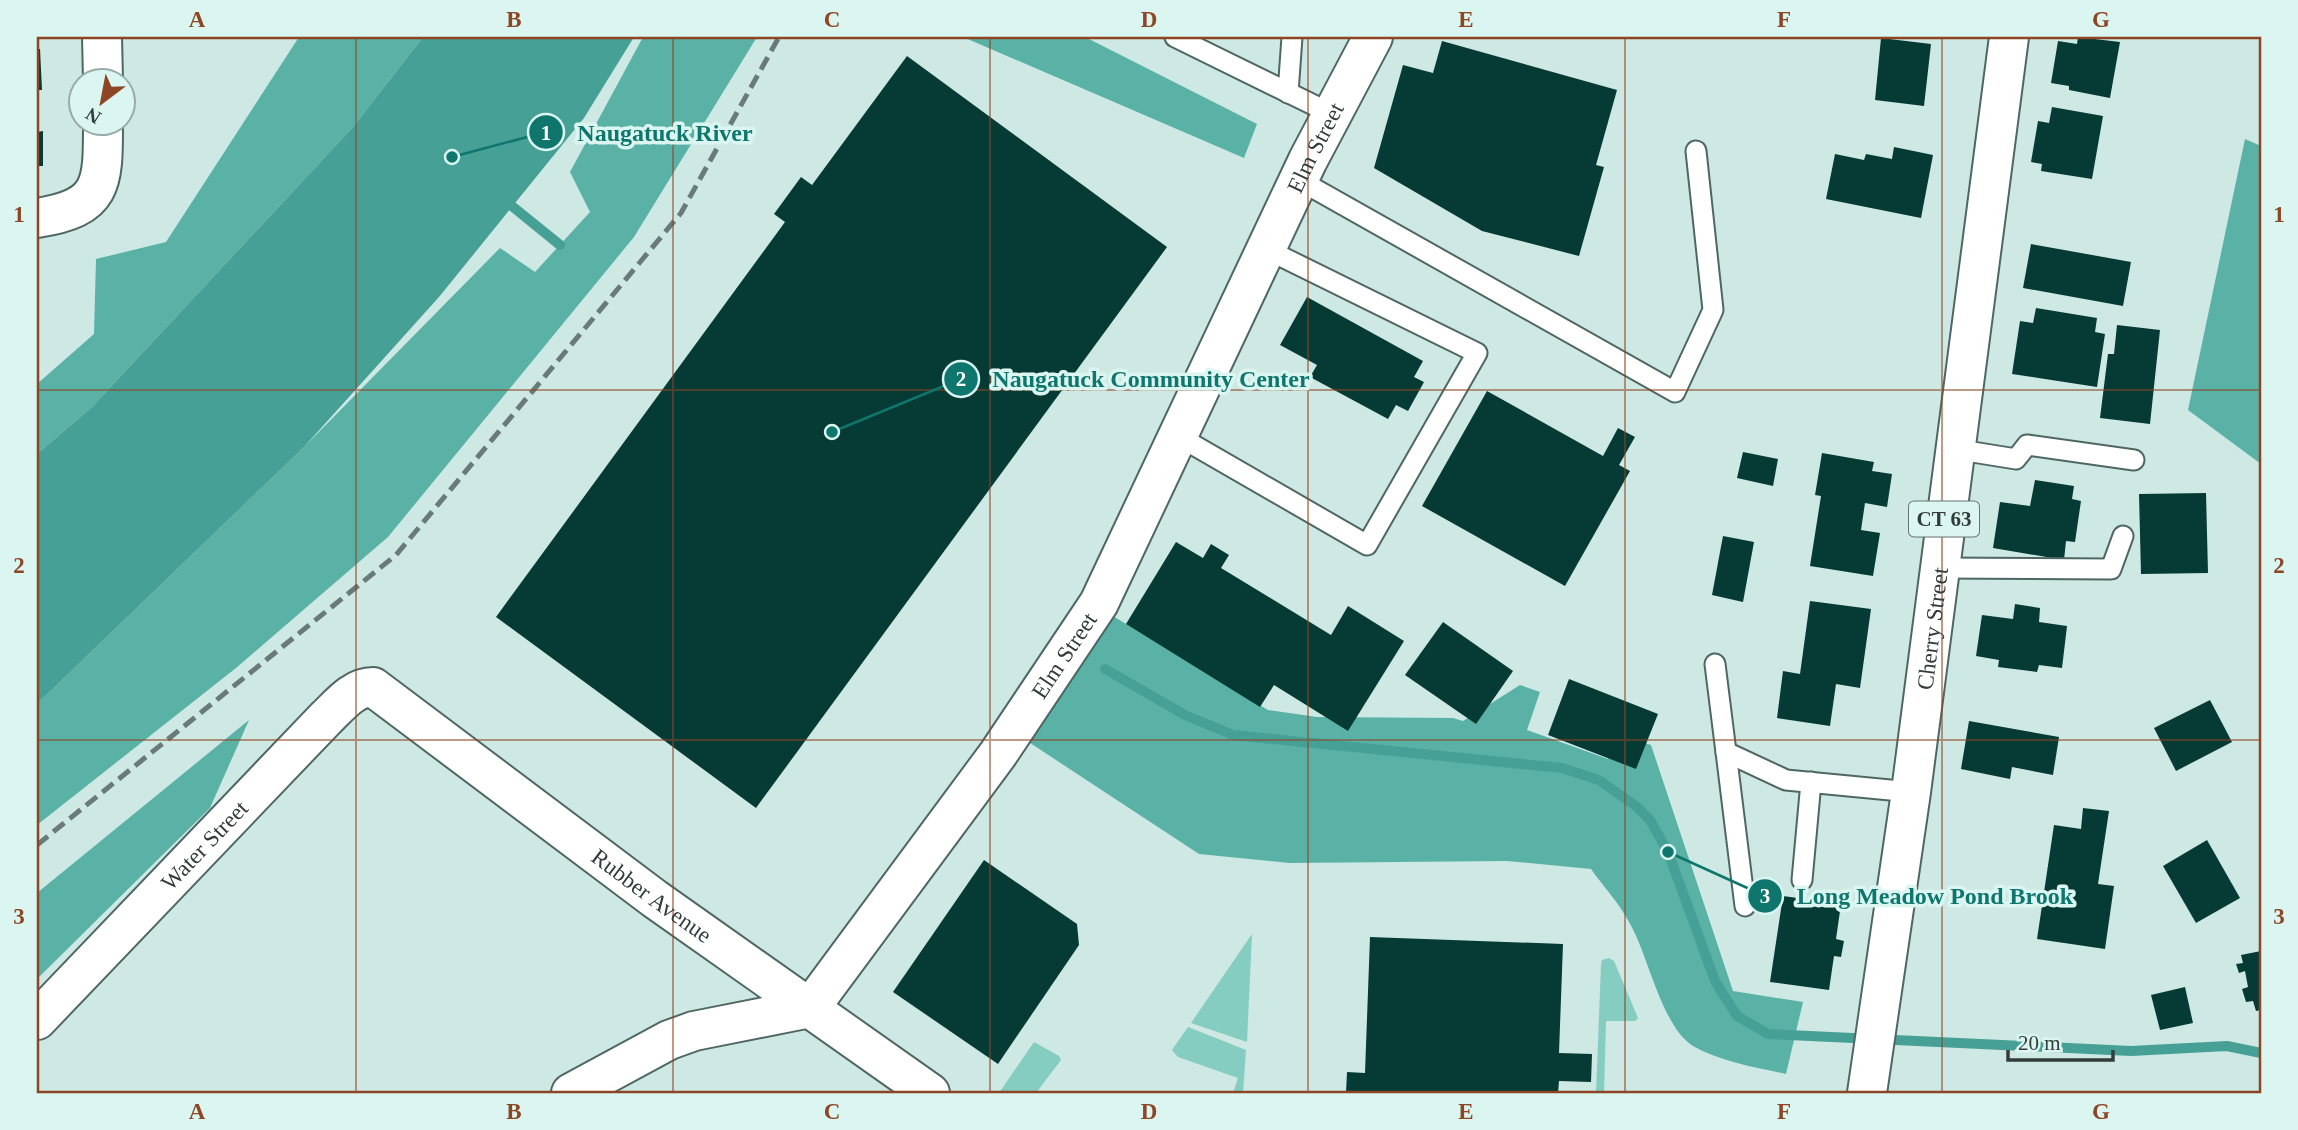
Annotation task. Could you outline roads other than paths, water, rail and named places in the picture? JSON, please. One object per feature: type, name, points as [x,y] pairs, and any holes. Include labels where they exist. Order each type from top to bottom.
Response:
[{"type":"street","points":[[102,37],[103,66]]},
{"type":"street","name":"Elm Street","points":[[810,1008],[998,754],[1099,603],[1266,248],[1373,37]]},
{"type":"street","name":"Cherry Street","points":[[1867,1093],[1882,1002],[2009,37]]},
{"type":"street","points":[[37,218],[64,214],[83,206],[92,197],[103,163],[103,136]]},
{"type":"street","name":"Water Street","points":[[37,1020],[326,718],[364,687],[380,691]]},
{"type":"street","name":"Rubber Avenue","points":[[380,691],[656,900],[930,1093]]},
{"type":"street","points":[[572,1093],[669,1040],[694,1031],[810,1008]]},
{"type":"lane","points":[[1175,37],[1332,114]]},
{"type":"lane","points":[[1288,93],[1292,37]]},
{"type":"lane","points":[[1299,180],[1675,392],[1713,310],[1696,151]]},
{"type":"lane","points":[[1178,436],[1367,545],[1477,353],[1266,248]]},
{"type":"lane","points":[[1954,449],[2016,459],[2027,445],[2134,460]]},
{"type":"lane","points":[[1938,568],[2111,569],[2123,536]]},
{"type":"lane","points":[[1715,664],[1745,906]]},
{"type":"lane","points":[[1726,752],[1786,780],[1910,792]]},
{"type":"lane","points":[[1802,880],[1811,782]]},
{"type":"waterway","points":[[502,198],[560,245]]},
{"type":"waterway","points":[[1105,669],[1185,715],[1233,735],[1562,768],[1599,780],[1637,807],[1650,820],[1668,852],[1715,981],[1737,1016],[1768,1034],[2131,1051],[2227,1046],[2261,1053]]},
{"type":"railway","points":[[37,845],[396,555],[681,213],[779,37]]},
{"type":"place","name":"Naugatuck River","points":[[452,157]]},
{"type":"place","name":"Naugatuck Community Center","points":[[832,432]]},
{"type":"place","name":"Long Meadow Pond Brook","points":[[1668,852]]}]
